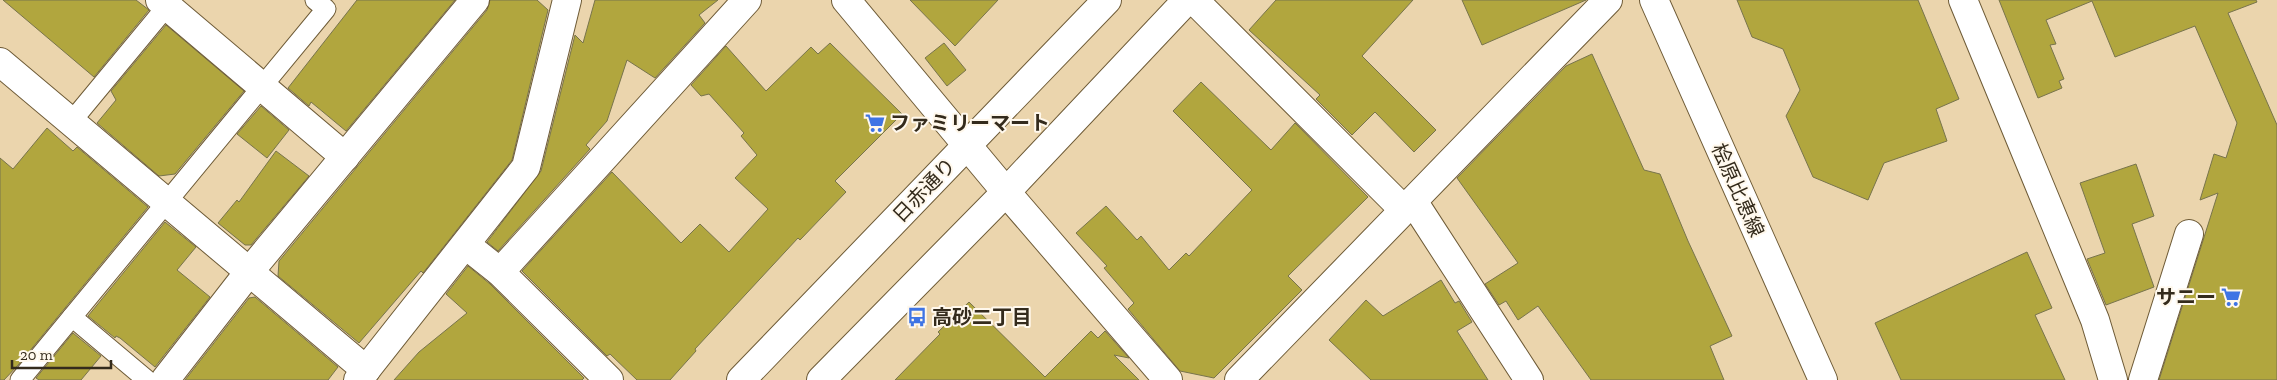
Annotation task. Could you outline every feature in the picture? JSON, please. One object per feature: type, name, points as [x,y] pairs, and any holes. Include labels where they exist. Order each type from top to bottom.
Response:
[{"type":"street","points":[[165,380],[249,272],[475,0]]},
{"type":"street","points":[[0,62],[249,272],[362,375],[526,167],[567,0]]},
{"type":"street","points":[[500,272],[747,0]]},
{"type":"street","points":[[846,0],[968,144],[1006,192],[1168,380]]},
{"type":"street","name":"日赤通り","points":[[740,380],[1107,0]]},
{"type":"street","points":[[821,380],[1006,192],[1186,0]]},
{"type":"street","points":[[1194,0],[1408,205],[1529,380]]},
{"type":"street","points":[[1239,380],[1608,0]]},
{"type":"street","name":"桧原比恵線","points":[[1654,0],[1823,380]]},
{"type":"street","points":[[1962,0],[2096,320],[2113,380]]},
{"type":"street","points":[[166,2],[345,156]]},
{"type":"street","points":[[2143,380],[2190,234]]},
{"type":"street","points":[[466,245],[500,272],[609,380]]},
{"type":"lane","points":[[20,380],[326,9],[315,0]]},
{"type":"lane","points":[[71,122],[166,2]]},
{"type":"lane","points":[[72,317],[147,380]]},
{"type":"building","points":[[3,0],[136,0],[149,10],[94,77]]},
{"type":"building","points":[[357,0],[455,0],[346,131],[311,102],[309,106],[288,88]]},
{"type":"building","points":[[490,0],[537,0],[548,10],[512,160],[423,273],[421,271],[359,343],[278,276],[279,261],[487,10]]},
{"type":"building","points":[[595,0],[718,0],[699,15],[705,23],[655,78],[627,60],[607,121],[586,145],[590,149],[498,251],[487,242],[541,171],[575,35],[583,43]]},
{"type":"building","points":[[910,0],[998,0],[955,46]]},
{"type":"building","points":[[1276,0],[1413,0],[1362,56],[1436,130],[1414,152],[1375,112],[1352,135],[1316,99],[1320,95],[1249,30]]},
{"type":"building","points":[[1462,0],[1586,0],[1482,45]]},
{"type":"building","points":[[1737,0],[1918,0],[1959,99],[1936,109],[1947,141],[1884,163],[1868,200],[1813,177],[1786,116],[1800,90],[1783,49],[1752,37]]},
{"type":"building","points":[[1999,0],[2256,0],[2257,2],[2228,13],[2277,125],[2277,380],[2159,380],[2218,193],[2200,200],[2214,154],[2226,158],[2237,123],[2195,26],[2115,57],[2092,1],[2046,20],[2056,44],[2050,45],[2064,79],[2059,81],[2062,88],[2038,98]]},
{"type":"building","points":[[166,25],[244,91],[175,174],[159,176],[97,123],[116,100],[111,91]]},
{"type":"building","points":[[830,43],[902,114],[835,181],[846,192],[800,240],[798,238],[695,349],[696,351],[670,380],[637,380],[610,354],[607,356],[522,271],[612,172],[681,243],[700,224],[729,252],[768,209],[735,178],[757,155],[741,136],[744,133],[709,94],[701,96],[691,85],[726,46],[766,91],[811,47],[818,54]]},
{"type":"building","points":[[944,43],[966,70],[947,86],[925,58]]},
{"type":"building","points":[[1592,54],[1644,170],[1660,174],[1688,241],[1732,336],[1710,346],[1724,380],[1591,380],[1538,306],[1518,320],[1506,301],[1499,305],[1485,284],[1518,263],[1457,178],[1566,66]]},
{"type":"building","points":[[1201,82],[1271,150],[1295,123],[1368,197],[1288,276],[1302,290],[1214,378],[1180,371],[1128,309],[1134,303],[1104,268],[1107,266],[1076,233],[1106,206],[1137,240],[1141,236],[1169,270],[1186,253],[1189,256],[1252,190],[1173,111]]},
{"type":"building","points":[[261,106],[289,130],[267,158],[237,134]]},
{"type":"building","points":[[47,128],[73,151],[77,147],[148,207],[19,364],[4,380],[0,380],[0,158],[13,169]]},
{"type":"building","points":[[276,151],[309,176],[251,245],[245,245],[218,223],[237,200],[239,202]]},
{"type":"building","points":[[2136,164],[2154,216],[2132,224],[2154,287],[2106,305],[2087,259],[2105,253],[2080,183]]},
{"type":"building","points":[[165,222],[196,247],[177,270],[210,297],[155,367],[120,338],[116,336],[115,338],[88,316]]},
{"type":"building","points":[[2027,252],[2052,308],[2035,315],[2065,380],[1901,380],[1875,323]]},
{"type":"building","points":[[468,266],[490,284],[584,378],[582,380],[394,380],[419,352],[467,313],[446,294]]},
{"type":"building","points":[[1441,280],[1455,303],[1459,301],[1472,322],[1457,331],[1488,380],[1371,380],[1329,340],[1366,300],[1383,316]]},
{"type":"building","points":[[255,297],[338,367],[328,380],[185,380],[249,298]]},
{"type":"building","points":[[969,302],[1045,377],[1091,331],[1098,338],[1105,331],[1129,358],[1114,355],[1139,380],[895,380],[940,334],[938,332]]},
{"type":"building","points":[[73,333],[101,356],[81,380],[39,380],[36,378]]},
{"type":"place","name":"ファミリーマート","points":[[875,123]]},
{"type":"place","name":"サニー","points":[[2231,297]]},
{"type":"place","name":"高砂二丁目","points":[[917,317]]}]
